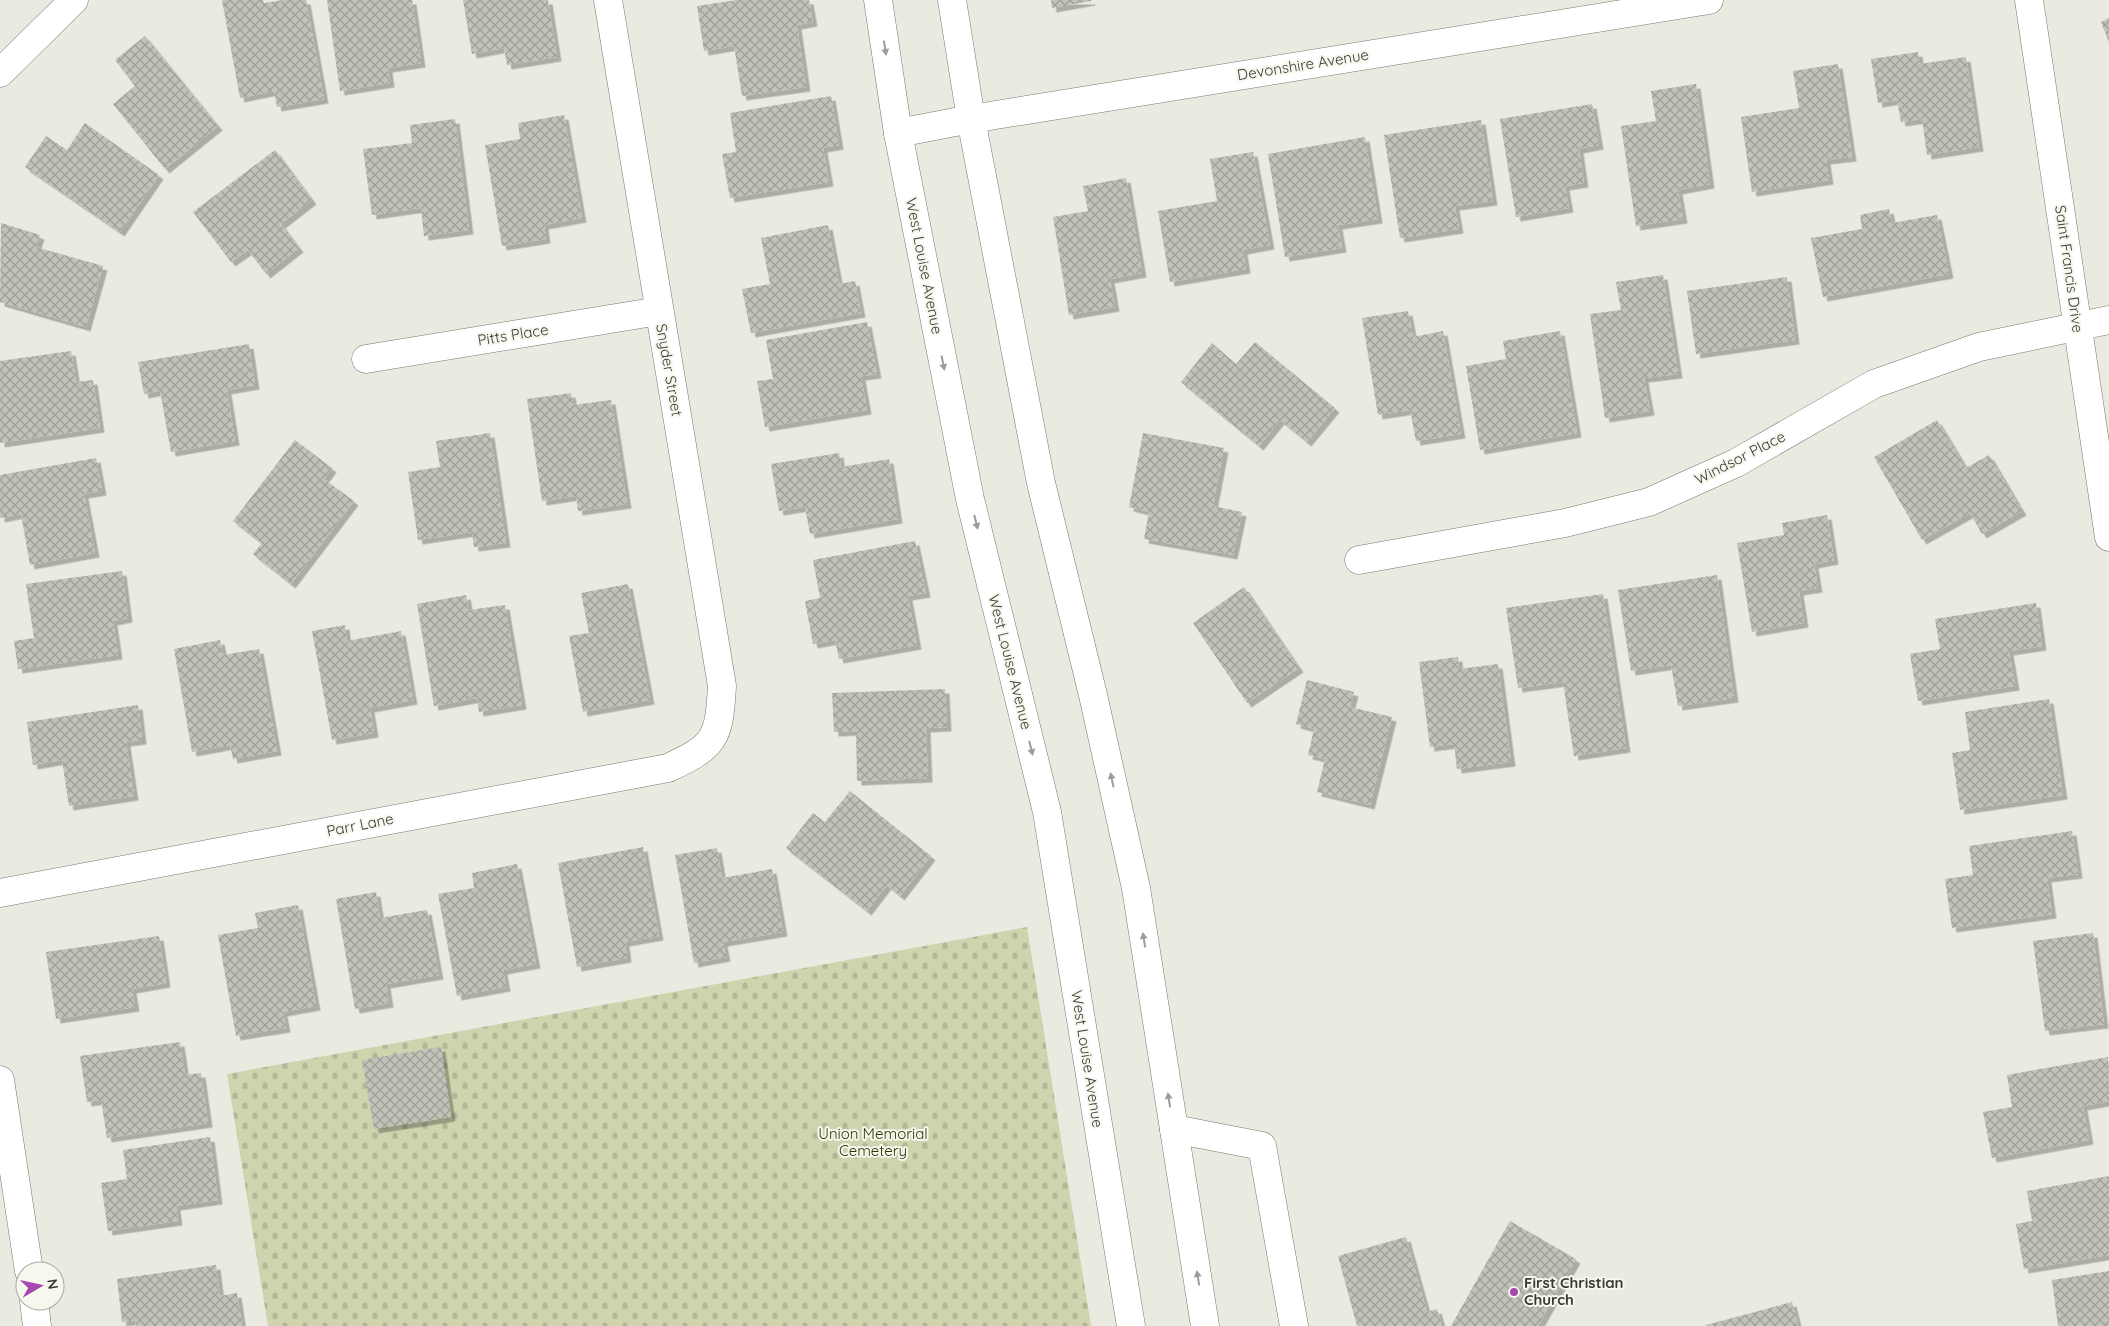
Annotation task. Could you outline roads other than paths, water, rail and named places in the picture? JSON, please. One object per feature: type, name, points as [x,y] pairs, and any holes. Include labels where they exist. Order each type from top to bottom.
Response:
[{"type":"street","points":[[0,73],[74,0]]},
{"type":"street","name":"Snyder Street","points":[[608,0],[722,686],[720,720],[712,740]]},
{"type":"street","name":"West Louise Avenue","points":[[878,0],[898,133],[970,499],[1047,812],[1131,1326]]},
{"type":"street","points":[[952,0],[971,119],[1041,483],[1093,696],[1136,888],[1206,1326]]},
{"type":"street","name":"Devonshire Avenue","points":[[898,133],[971,119],[1709,0]]},
{"type":"street","name":"Saint Francis Drive","points":[[2029,0],[2109,537]]},
{"type":"street","name":"Pitts Place","points":[[366,359],[659,311]]},
{"type":"street","name":"Windsor Place","points":[[1359,560],[1565,523],[1649,502],[1736,463],[1874,384],[1979,347],[2109,320]]},
{"type":"street","name":"Parr Lane","points":[[0,893],[668,768],[698,754],[712,740]]},
{"type":"street","points":[[0,1080],[27,1261]]},
{"type":"street","points":[[1174,1129],[1262,1146],[1294,1326]]},
{"type":"street","points":[[35,1311],[37,1326]]},
{"type":"place","name":"First Christian Church","points":[[1514,1292]]},
{"type":"park label","name":"Union Memorial Cemetery","points":[[873,1142]]}]
